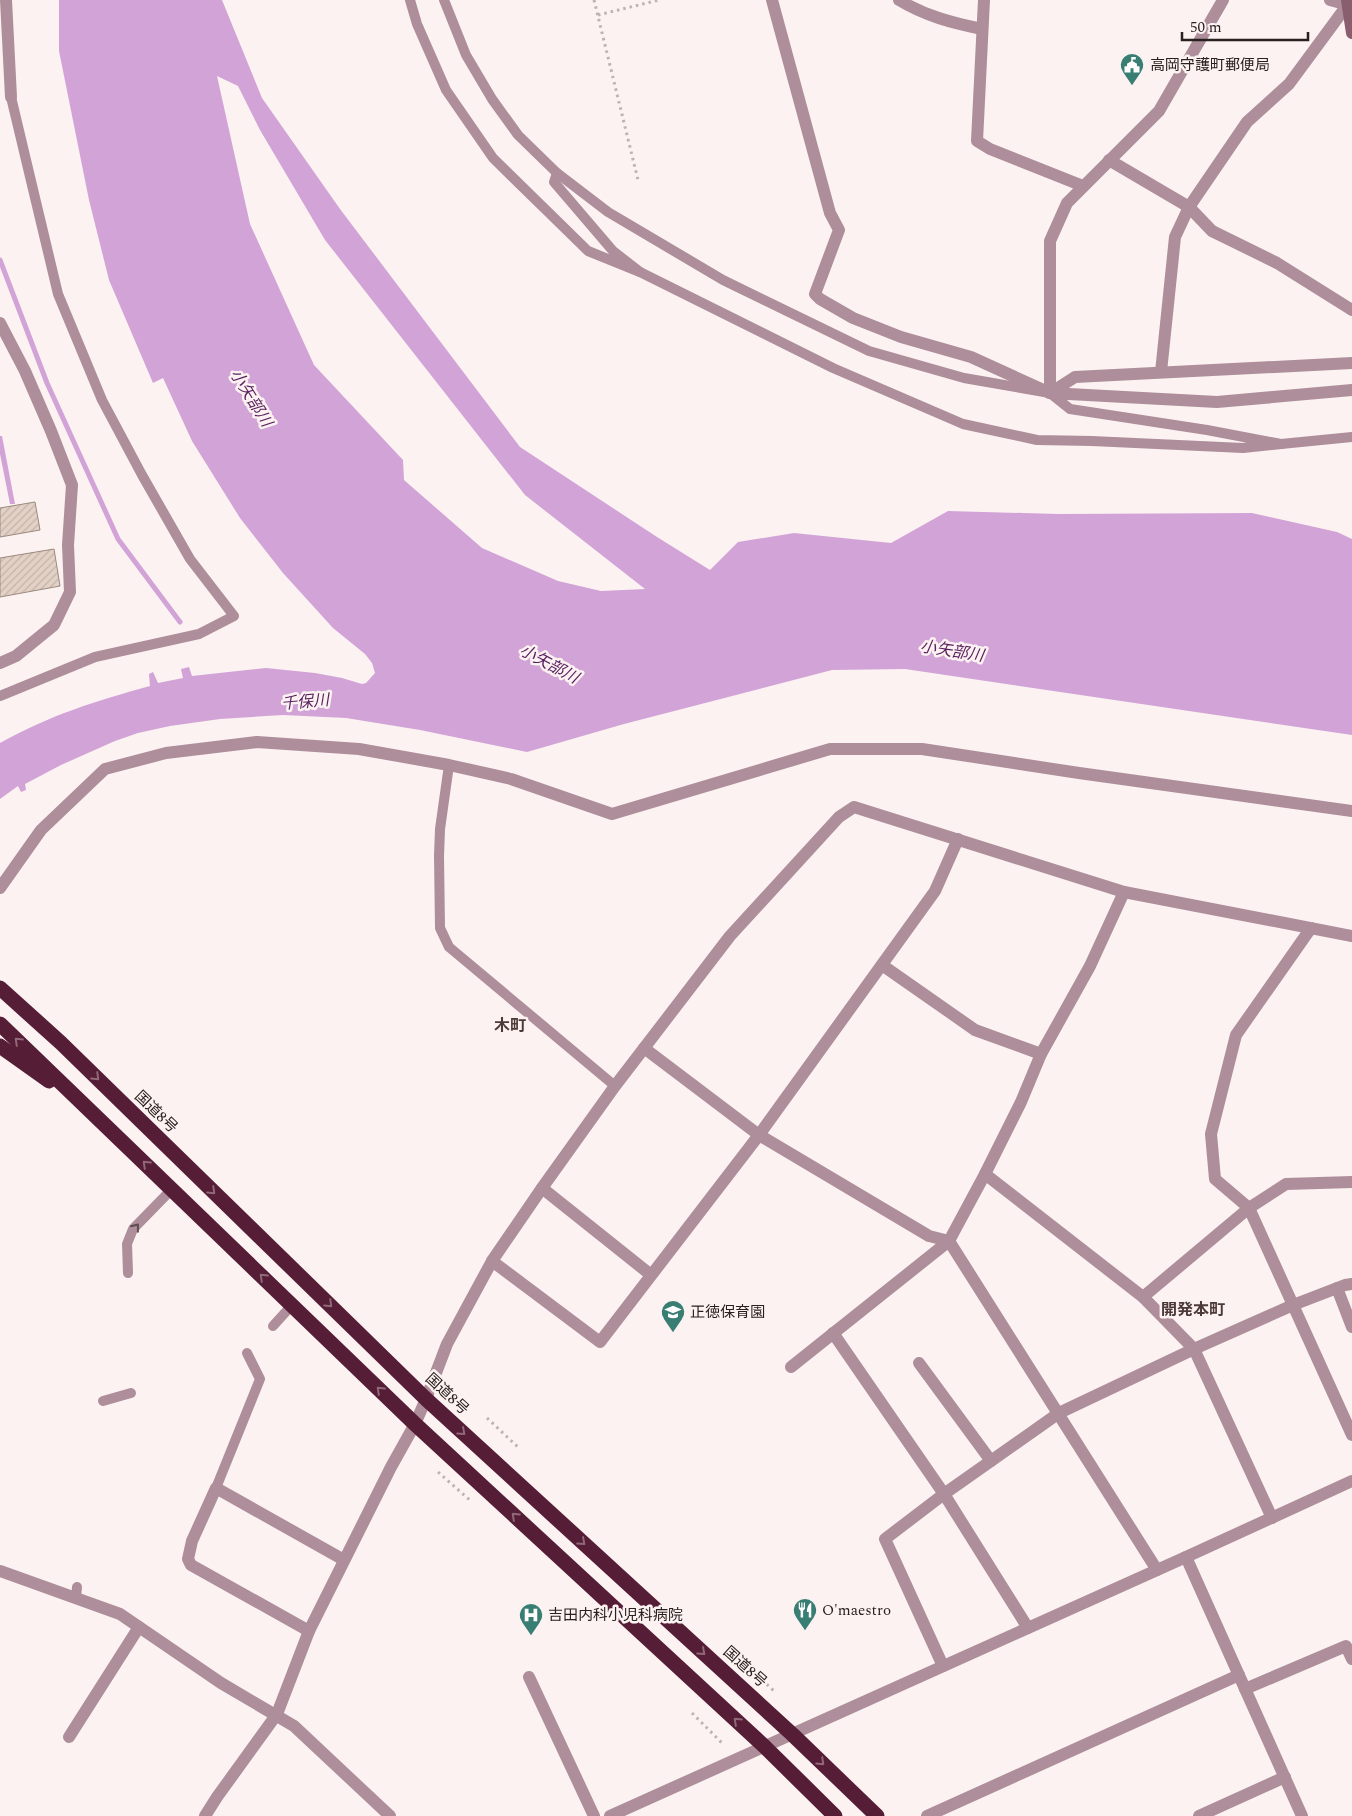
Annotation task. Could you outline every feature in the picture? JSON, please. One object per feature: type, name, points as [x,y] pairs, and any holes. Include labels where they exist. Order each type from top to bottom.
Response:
[{"type":"highway","name":"国道8号","points":[[0,988],[61,1044],[426,1400],[793,1735],[877,1816]]},
{"type":"highway","points":[[0,1024],[415,1424],[764,1746],[835,1816]]},
{"type":"highway","points":[[0,1046],[91,1111]]},
{"type":"main road","points":[[1349,3],[1352,33]]},
{"type":"street","points":[[6,0],[10,97]]},
{"type":"street","points":[[772,0],[830,213],[839,230],[815,294],[820,299],[853,318],[901,337],[970,357],[1050,393],[1217,402],[1352,390]]},
{"type":"street","points":[[899,0],[911,7],[949,22],[982,29]]},
{"type":"street","points":[[984,0],[977,141],[990,149],[1083,186]]},
{"type":"street","points":[[1050,393],[1050,241],[1068,202],[1159,111],[1223,0]]},
{"type":"street","points":[[1161,372],[1176,237],[1189,207],[1247,122],[1289,84],[1349,3],[1330,0]]},
{"type":"street","points":[[1109,160],[1189,207],[1212,231],[1277,263],[1352,310]]},
{"type":"street","points":[[0,323],[25,371],[72,485],[68,545],[70,592],[54,626],[16,656],[0,664]]},
{"type":"street","points":[[1050,393],[1075,377],[1352,363]]},
{"type":"street","points":[[0,888],[41,830],[105,770],[157,755],[258,742],[359,749],[449,765],[512,779],[612,814],[830,749],[922,749],[1352,811]]},
{"type":"street","points":[[205,1816],[277,1714],[309,1631],[391,1467],[415,1424],[447,1344],[492,1261],[615,1086],[730,936],[839,817],[854,807],[1124,892],[1352,936]]},
{"type":"street","points":[[492,1261],[600,1342],[759,1135],[935,892],[958,839]]},
{"type":"street","points":[[791,1367],[949,1241],[1021,1102],[1041,1054],[1090,966],[1124,892]]},
{"type":"street","points":[[1311,928],[1236,1034],[1211,1134],[1215,1179],[1249,1208],[1352,1435]]},
{"type":"street","points":[[882,965],[975,1030],[1041,1054]]},
{"type":"street","points":[[644,1048],[759,1135],[930,1236],[949,1241],[1157,1570]]},
{"type":"street","points":[[985,1174],[1143,1297],[1194,1349],[1272,1518]]},
{"type":"street","points":[[1143,1297],[1249,1208],[1286,1184],[1352,1182]]},
{"type":"street","points":[[542,1188],[651,1275]]},
{"type":"street","points":[[943,1666],[886,1539],[944,1494],[1059,1414],[1194,1349],[1293,1305],[1352,1284]]},
{"type":"street","points":[[1338,1288],[1352,1327]]},
{"type":"street","points":[[833,1333],[944,1494],[1028,1628]]},
{"type":"street","points":[[919,1363],[991,1461]]},
{"type":"street","points":[[610,1816],[1186,1558],[1352,1481]]},
{"type":"street","points":[[309,1631],[191,1565],[188,1559],[192,1541],[216,1488],[239,1495],[344,1560]]},
{"type":"street","points":[[1186,1558],[1302,1816]]},
{"type":"street","points":[[0,1571],[76,1592],[120,1614],[221,1683],[277,1714],[294,1726],[390,1816]]},
{"type":"street","points":[[68,1738],[139,1627]]},
{"type":"street","points":[[1246,1689],[1346,1646],[1352,1659]]},
{"type":"street","points":[[927,1816],[1239,1675]]},
{"type":"street","points":[[529,1677],[594,1816]]},
{"type":"street","points":[[1199,1816],[1285,1777]]},
{"type":"lane","points":[[410,0],[446,90],[493,158],[588,250],[640,272],[833,368],[963,424],[1037,440],[1092,440],[1243,448],[1352,437]]},
{"type":"lane","points":[[444,0],[466,55],[492,100],[518,136],[557,173],[608,212],[723,280],[869,351],[964,378],[1050,393],[1070,409],[1207,430],[1281,444]]},
{"type":"lane","points":[[0,696],[95,657],[199,634],[234,616],[190,559],[102,400],[58,294],[10,97]]},
{"type":"lane","points":[[557,173],[554,182],[560,190],[613,251],[640,272]]},
{"type":"lane","points":[[449,765],[440,828],[439,856],[440,928],[449,947],[615,1086]]},
{"type":"lane","points":[[128,1273],[128,1244],[132,1229],[172,1189]]},
{"type":"lane","points":[[273,1326],[292,1305]]},
{"type":"lane","points":[[216,1488],[260,1379],[247,1353]]},
{"type":"lane","points":[[103,1401],[131,1393]]},
{"type":"path","points":[[594,0],[638,180]]},
{"type":"path","points":[[598,15],[659,0]]},
{"type":"path","points":[[487,1418],[520,1449]]},
{"type":"path","points":[[438,1472],[472,1502]]},
{"type":"path","points":[[742,1662],[775,1692]]},
{"type":"path","points":[[692,1713],[722,1743]]},
{"type":"water","points":[[59,0],[222,0],[262,98],[340,209],[520,447],[710,570],[738,542],[794,533],[891,543],[948,511],[1058,514],[1252,513],[1337,532],[1352,539],[1352,735],[905,669],[832,670],[624,724],[527,752],[420,730],[346,718],[283,715],[220,719],[170,726],[138,733],[115,741],[61,765],[25,784],[26,790],[21,792],[18,786],[0,799],[0,743],[37,724],[111,697],[150,686],[149,674],[153,672],[158,683],[183,678],[181,669],[189,667],[192,676],[266,668],[315,673],[362,684],[366,683],[375,673],[372,663],[365,654],[333,628],[283,573],[240,518],[192,441],[163,378],[153,383],[109,280],[89,200],[59,51]],"holes":[[[217,76],[238,86],[260,130],[325,240],[525,495],[645,589],[601,591],[558,581],[482,548],[404,480],[403,460],[314,365],[250,224]]]},
{"type":"water","points":[[0,436],[2,436],[15,504],[10,504],[0,454]]},
{"type":"building","points":[[35,502],[40,530],[0,537],[0,508]]},
{"type":"building","points":[[54,549],[60,586],[0,597],[0,558]]},
{"type":"waterway","points":[[0,260],[47,383],[118,539],[180,622]]},
{"type":"place","name":"高岡守護町郵便局","points":[[1132,86]]},
{"type":"place","name":"正徳保育園","points":[[673,1333]]},
{"type":"place","name":"O'maestro","points":[[805,1631]]},
{"type":"place","name":"吉田内科小児科病院","points":[[531,1636]]},
{"type":"district","name":"木町","points":[[510,1026]]},
{"type":"district","name":"開発本町","points":[[1193,1310]]},
{"type":"water label","name":"小矢部川","points":[[251,398]]},
{"type":"water label","name":"小矢部川","points":[[952,651]]},
{"type":"water label","name":"小矢部川","points":[[549,664]]},
{"type":"water label","name":"千保川","points":[[305,702]]}]
